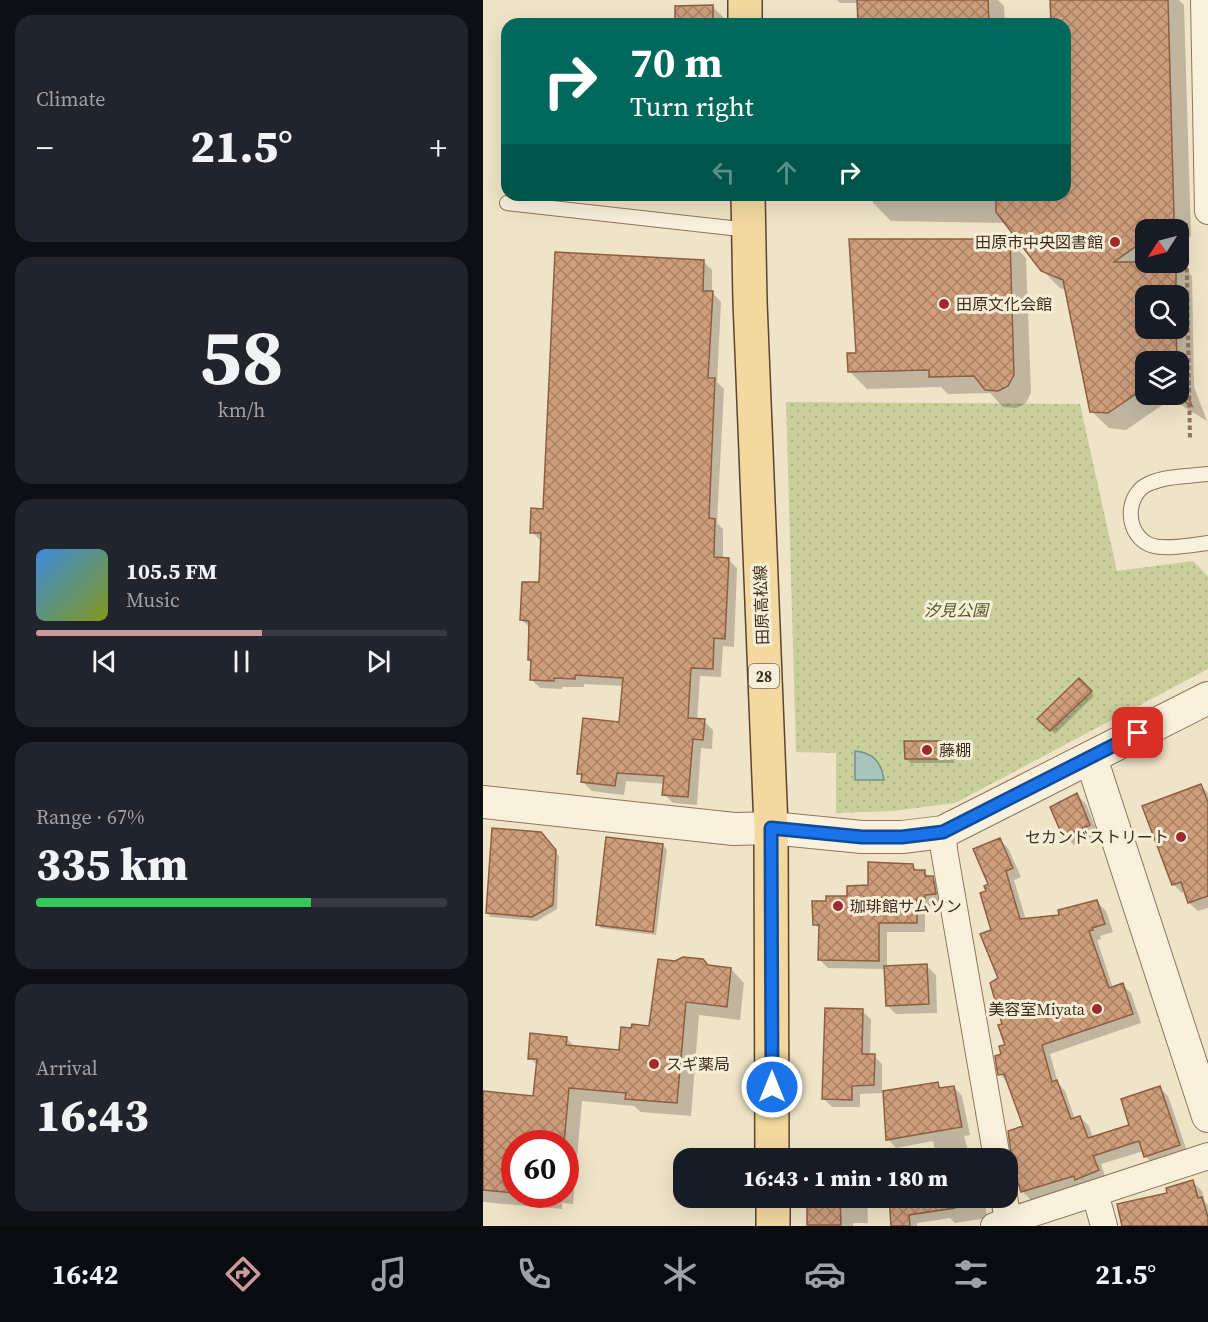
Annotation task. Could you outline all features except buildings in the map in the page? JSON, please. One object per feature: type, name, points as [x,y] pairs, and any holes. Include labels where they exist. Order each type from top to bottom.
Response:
[{"type":"main road","points":[[745,0],[745,18]]},
{"type":"main road","name":"田原高松線","points":[[748,201],[771,828],[772,1148]]},
{"type":"main road","points":[[773,1208],[773,1226]]},
{"type":"street","points":[[1203,0],[1208,211]]},
{"type":"street","points":[[483,802],[734,829],[771,828],[862,837],[902,837],[943,832],[1208,698]]},
{"type":"street","points":[[1091,758],[1208,1116]]},
{"type":"street","points":[[943,832],[944,850],[995,1148]]},
{"type":"street","points":[[1002,1215],[1095,1193],[1208,1156]]},
{"type":"street","points":[[1095,1193],[1104,1226]]},
{"type":"lane","points":[[507,203],[749,230]]},
{"type":"lane","points":[[1208,474],[1149,483],[1139,491],[1131,504],[1131,521],[1137,534],[1149,545],[1167,547],[1208,543]]},
{"type":"green space","name":"汐見公園","points":[[786,402],[1080,404],[1117,571],[1193,561],[1208,576],[1208,669],[955,803],[893,811],[836,813],[836,753],[796,752]]},
{"type":"water","points":[[855,751],[872,756],[879,763],[884,780],[855,780]]},
{"type":"place","name":"田原市中央図書館","points":[[1115,242]]},
{"type":"place","name":"田原文化会館","points":[[944,304]]},
{"type":"place","name":"藤棚","points":[[927,750]]},
{"type":"place","name":"セカンドストリート","points":[[1181,837]]},
{"type":"place","name":"珈琲館サムソン","points":[[838,906]]},
{"type":"place","name":"美容室Miyata","points":[[1097,1009]]},
{"type":"place","name":"スギ薬局","points":[[654,1064]]},
{"type":"route","points":[[772,1087],[771,828],[862,837],[902,837],[943,832],[1138,733]]}]
